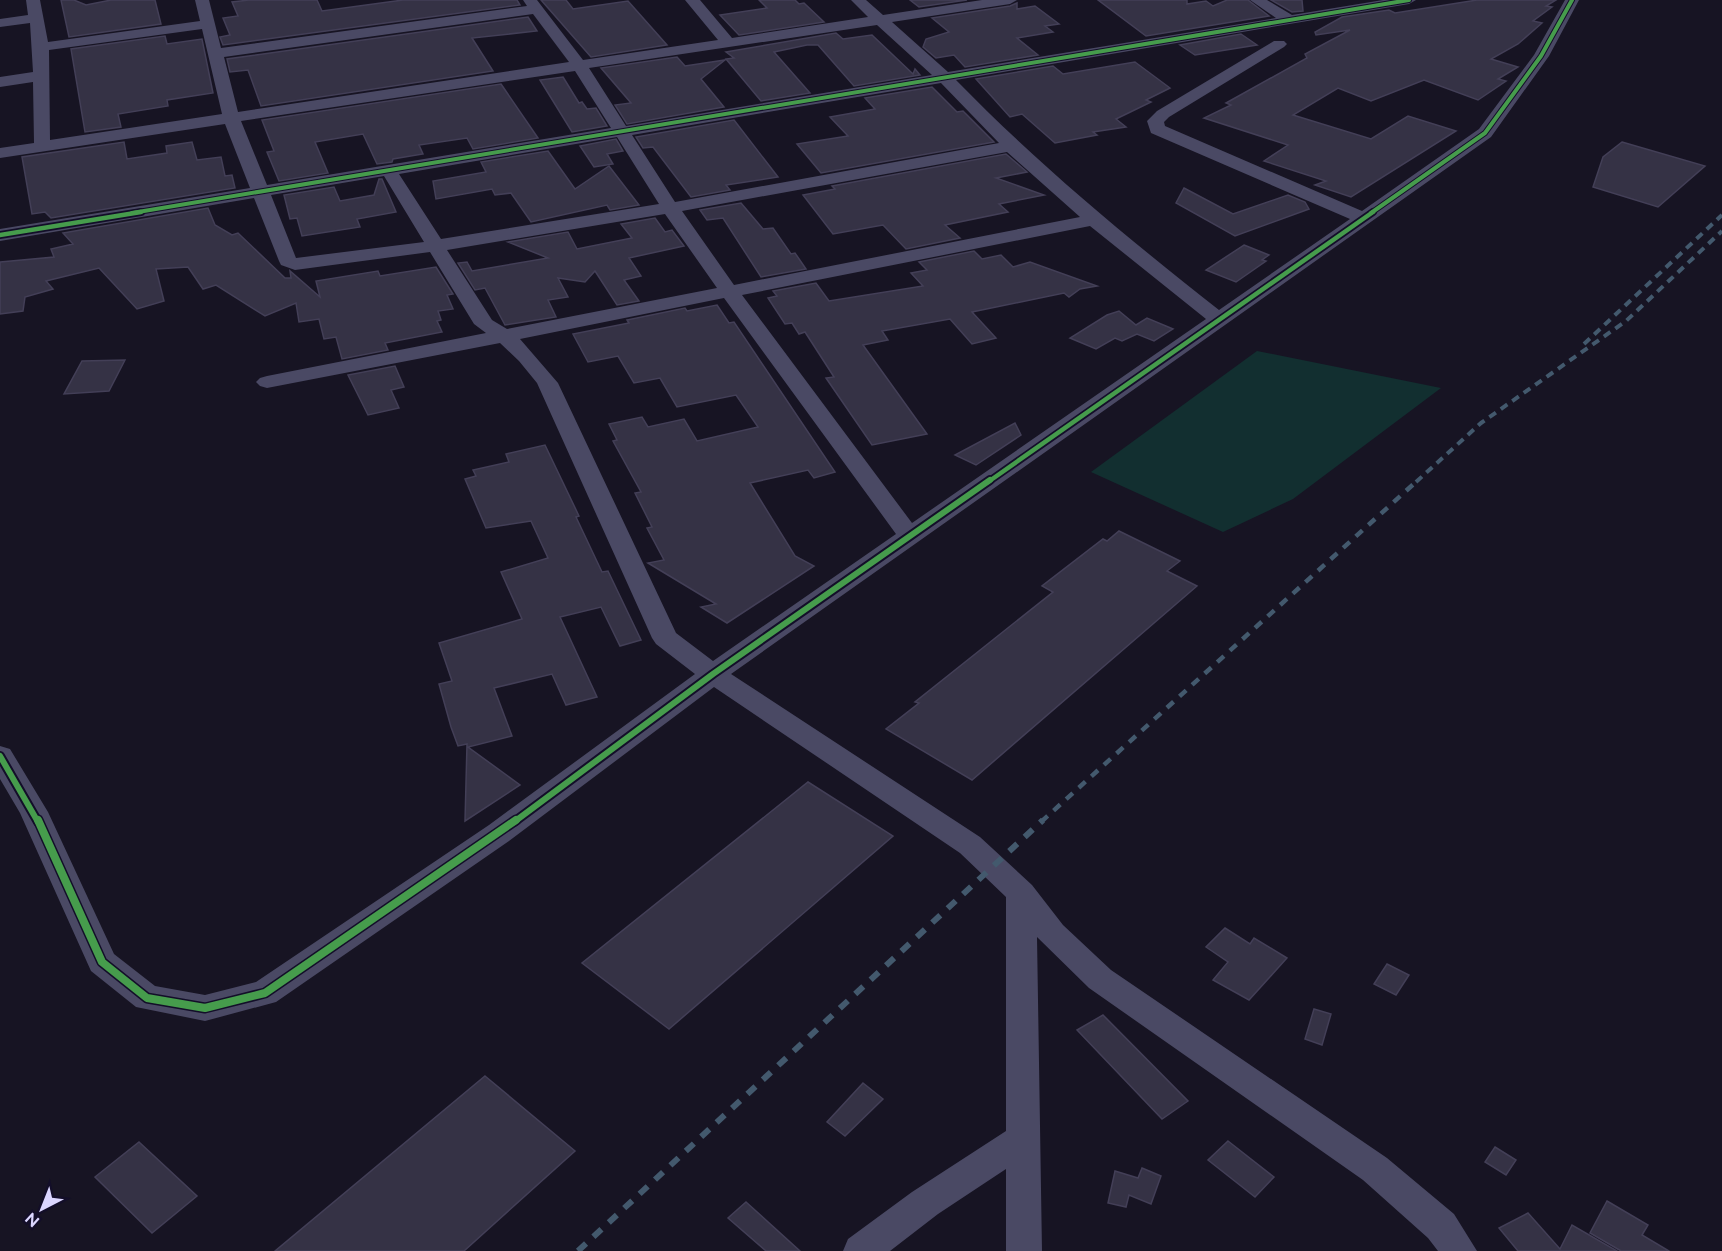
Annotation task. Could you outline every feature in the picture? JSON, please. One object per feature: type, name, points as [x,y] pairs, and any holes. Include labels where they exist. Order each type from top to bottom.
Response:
[{"type":"street","points":[[33,0],[38,18],[41,47],[42,146]]},
{"type":"street","points":[[202,0],[217,53],[231,118],[288,261],[295,264],[435,246],[670,208],[1011,146]]},
{"type":"street","points":[[692,0],[728,42]]},
{"type":"street","points":[[858,0],[943,76],[1011,146],[1094,220],[1220,320]]},
{"type":"street","points":[[0,153],[879,18],[1010,0]]},
{"type":"street","points":[[1257,0],[1290,20]]},
{"type":"street","points":[[0,235],[1409,0]]},
{"type":"street","points":[[0,756],[34,812],[102,962],[147,998],[205,1008],[265,993],[499,832],[713,674],[1366,219],[1485,133],[1541,56],[1572,0]]},
{"type":"street","points":[[217,53],[533,4],[579,65],[670,208],[910,536]]},
{"type":"street","points":[[0,23],[38,18]]},
{"type":"street","points":[[41,47],[208,24]]},
{"type":"street","points":[[1279,44],[1163,114],[1155,121],[1157,129],[1366,219]]},
{"type":"street","points":[[0,82],[42,76]]},
{"type":"street","points":[[389,171],[484,324],[505,335],[522,349],[547,383],[665,638],[713,674],[970,845],[1021,893],[1052,934],[1100,979],[1375,1168],[1440,1226],[1459,1251]]},
{"type":"street","points":[[267,382],[1094,220]]},
{"type":"street","points":[[1021,893],[1025,1137],[1024,1251]]},
{"type":"street","points":[[861,1251],[925,1203],[1025,1137]]},
{"type":"green space","points":[[1257,351],[1441,388],[1293,499],[1223,532],[1091,472]]},
{"type":"building","points":[[61,0],[74,0],[86,5],[111,0],[155,0],[161,24],[69,37]]},
{"type":"building","points":[[317,0],[322,11],[403,0],[517,0],[520,5],[223,45],[220,37],[230,35],[223,18],[238,16],[232,2]]},
{"type":"building","points":[[541,0],[566,0],[573,9],[628,1],[667,45],[591,57]]},
{"type":"building","points":[[759,0],[795,0],[799,4],[804,3],[824,22],[739,35],[720,15],[767,8]]},
{"type":"building","points":[[910,0],[967,0],[919,7]]},
{"type":"building","points":[[1098,0],[1187,0],[1187,4],[1206,1],[1213,6],[1227,0],[1248,0],[1269,16],[1146,36]]},
{"type":"building","points":[[1271,0],[1302,0],[1303,11],[1292,12]]},
{"type":"building","points":[[1477,0],[1556,0],[1546,6],[1552,7],[1533,21],[1542,23],[1518,44],[1491,59],[1518,67],[1498,79],[1506,81],[1478,100],[1424,80],[1371,101],[1338,88],[1293,115],[1371,139],[1408,116],[1456,131],[1351,197],[1315,185],[1326,181],[1264,161],[1288,145],[1204,118],[1231,105],[1226,103],[1307,58],[1305,54],[1350,30],[1316,35],[1315,32],[1342,17],[1389,10],[1395,13]]},
{"type":"building","points":[[1017,3],[1017,9],[1035,6],[1059,24],[1045,26],[1053,32],[1017,38],[1038,55],[965,67],[954,55],[936,58],[923,47],[926,39],[949,32],[932,18]]},
{"type":"building","points":[[528,17],[537,31],[472,38],[493,71],[261,106],[248,70],[230,72],[227,59]]},
{"type":"building","points":[[836,33],[843,39],[872,35],[913,74],[915,69],[920,75],[854,86],[818,45],[807,45],[774,52],[810,93],[761,101],[726,59],[734,58],[726,52]]},
{"type":"building","points":[[1241,34],[1257,45],[1195,55],[1180,45]]},
{"type":"building","points":[[165,36],[167,44],[202,39],[213,93],[167,100],[168,106],[118,114],[121,127],[85,132],[71,49]]},
{"type":"building","points":[[677,57],[685,66],[725,60],[701,79],[724,107],[627,124],[615,105],[631,103],[601,68]]},
{"type":"building","points":[[1135,62],[1170,88],[1146,100],[1151,102],[1116,119],[1126,127],[1093,132],[1097,135],[1055,143],[1022,114],[1010,117],[976,79],[1053,66],[1063,74]]},
{"type":"building","points":[[563,77],[579,103],[582,102],[587,109],[596,108],[607,126],[572,132],[540,80]]},
{"type":"building","points":[[501,84],[538,138],[473,149],[467,138],[419,145],[423,154],[377,164],[363,134],[315,142],[328,173],[279,181],[267,152],[274,151],[262,120]]},
{"type":"building","points":[[932,87],[957,112],[963,111],[994,142],[821,173],[797,144],[848,136],[830,117],[875,109],[865,98]]},
{"type":"building","points":[[734,120],[778,177],[726,185],[730,190],[691,197],[653,147],[643,148],[636,137]]},
{"type":"building","points":[[616,139],[623,151],[607,154],[613,164],[594,167],[580,146]]},
{"type":"building","points":[[124,142],[127,159],[167,153],[166,146],[192,142],[197,160],[221,157],[225,176],[232,175],[235,188],[51,218],[45,212],[32,214],[22,157]]},
{"type":"building","points":[[1622,142],[1705,166],[1658,207],[1593,187],[1603,157]]},
{"type":"building","points":[[548,151],[575,189],[609,166],[639,205],[610,210],[607,205],[531,222],[511,193],[495,195],[492,189],[436,199],[433,181],[486,172],[481,162]]},
{"type":"building","points":[[1006,154],[1027,172],[996,178],[1044,195],[999,204],[1008,212],[945,225],[960,238],[906,249],[883,225],[833,234],[803,195],[835,189],[832,186]]},
{"type":"building","points":[[379,179],[382,179],[396,212],[357,219],[360,227],[302,236],[297,218],[290,219],[284,195],[334,187],[340,201],[374,195]]},
{"type":"building","points":[[1184,188],[1233,214],[1288,195],[1305,202],[1309,209],[1235,236],[1176,203]]},
{"type":"building","points":[[741,203],[763,229],[773,228],[791,254],[795,253],[806,269],[761,277],[723,218],[707,220],[700,210]]},
{"type":"building","points":[[208,208],[215,225],[232,235],[238,233],[285,278],[291,278],[290,271],[320,297],[316,281],[378,271],[380,276],[436,267],[453,294],[447,295],[453,309],[438,311],[441,320],[437,321],[442,332],[385,343],[388,350],[342,359],[336,337],[324,339],[319,319],[299,322],[296,303],[265,316],[216,285],[203,289],[188,267],[156,269],[164,301],[137,309],[99,268],[46,281],[53,289],[25,297],[23,311],[0,314],[0,262],[54,257],[51,249],[73,244],[63,233]]},
{"type":"building","points":[[655,218],[665,232],[672,230],[684,246],[629,258],[641,276],[624,280],[639,301],[617,305],[595,271],[585,282],[558,278],[568,297],[548,300],[556,317],[505,325],[485,288],[475,290],[458,263],[467,262],[472,271],[548,258],[508,242],[568,232],[577,249],[632,238],[621,224]]},
{"type":"building","points":[[1244,245],[1269,255],[1262,260],[1266,261],[1236,282],[1206,270]]},
{"type":"building","points":[[974,251],[982,259],[1001,255],[1013,267],[1030,262],[1097,286],[1080,289],[1069,297],[1064,293],[972,312],[996,338],[972,344],[950,319],[882,331],[888,340],[863,345],[927,434],[872,445],[826,378],[834,377],[805,332],[799,334],[792,323],[785,324],[768,298],[777,296],[773,291],[816,283],[829,301],[923,286],[911,273],[927,270],[919,262]]},
{"type":"building","points":[[717,305],[729,323],[734,322],[835,472],[814,478],[808,470],[750,483],[795,556],[814,566],[727,623],[701,607],[716,604],[648,563],[664,560],[647,528],[652,527],[635,493],[641,492],[613,441],[617,440],[609,424],[642,417],[648,427],[684,419],[697,441],[758,427],[736,395],[677,407],[660,378],[634,383],[618,356],[588,362],[573,334],[629,323],[627,320],[685,308],[687,311]]},
{"type":"building","points":[[1119,311],[1136,325],[1147,318],[1173,329],[1154,341],[1137,334],[1122,341],[1115,338],[1096,349],[1070,338],[1107,315]]},
{"type":"building","points":[[125,360],[109,391],[64,394],[82,361]]},
{"type":"building","points":[[395,366],[404,387],[391,390],[399,408],[368,415],[348,375]]},
{"type":"building","points":[[1015,423],[1021,435],[976,465],[955,455]]},
{"type":"building","points":[[545,445],[579,516],[576,517],[602,572],[608,571],[641,640],[620,646],[601,607],[560,617],[597,697],[566,705],[552,674],[494,688],[512,736],[468,747],[520,785],[465,821],[467,744],[458,746],[439,684],[452,681],[439,643],[522,619],[501,572],[548,558],[531,521],[486,528],[465,479],[476,476],[473,470],[509,462],[506,454]]},
{"type":"building","points":[[1119,531],[1180,561],[1167,571],[1197,586],[972,780],[886,729],[919,703],[915,702],[1053,592],[1042,586],[1103,539],[1107,541]]},
{"type":"building","points":[[808,782],[893,836],[669,1029],[582,963]]},
{"type":"building","points":[[1225,928],[1250,944],[1254,938],[1287,958],[1249,1000],[1213,980],[1228,962],[1206,947]]},
{"type":"building","points":[[1387,964],[1409,975],[1396,995],[1374,984]]},
{"type":"building","points":[[1314,1009],[1331,1014],[1322,1045],[1305,1039]]},
{"type":"building","points":[[1103,1015],[1188,1101],[1162,1119],[1077,1030]]},
{"type":"building","points":[[485,1076],[575,1151],[464,1251],[275,1251]]},
{"type":"building","points":[[863,1083],[883,1099],[845,1136],[827,1122]]},
{"type":"building","points":[[1228,1141],[1274,1177],[1255,1197],[1208,1160]]},
{"type":"building","points":[[139,1142],[197,1196],[152,1233],[95,1177]]},
{"type":"building","points":[[1495,1147],[1516,1160],[1506,1175],[1485,1162]]},
{"type":"building","points":[[1142,1168],[1161,1176],[1151,1204],[1129,1195],[1126,1207],[1108,1203],[1115,1171],[1138,1178]]},
{"type":"building","points":[[1607,1201],[1648,1225],[1642,1235],[1669,1251],[1621,1251],[1590,1233]]},
{"type":"building","points":[[746,1202],[800,1251],[766,1251],[728,1218]]},
{"type":"building","points":[[1528,1213],[1560,1249],[1572,1225],[1617,1251],[1518,1251],[1499,1228]]},
{"type":"railway","points":[[1584,344],[1722,215]]},
{"type":"railway","points":[[1416,482],[1481,423],[1626,321],[1722,231]]},
{"type":"railway","points":[[1041,822],[1418,480]]},
{"type":"railway","points":[[578,1251],[1043,820]]},
{"type":"cycle path","points":[[0,235],[1409,0]]},
{"type":"cycle path","points":[[0,756],[34,812],[102,962],[147,998],[205,1008],[265,993],[499,833],[713,674],[1485,133],[1541,56],[1572,0]]}]
